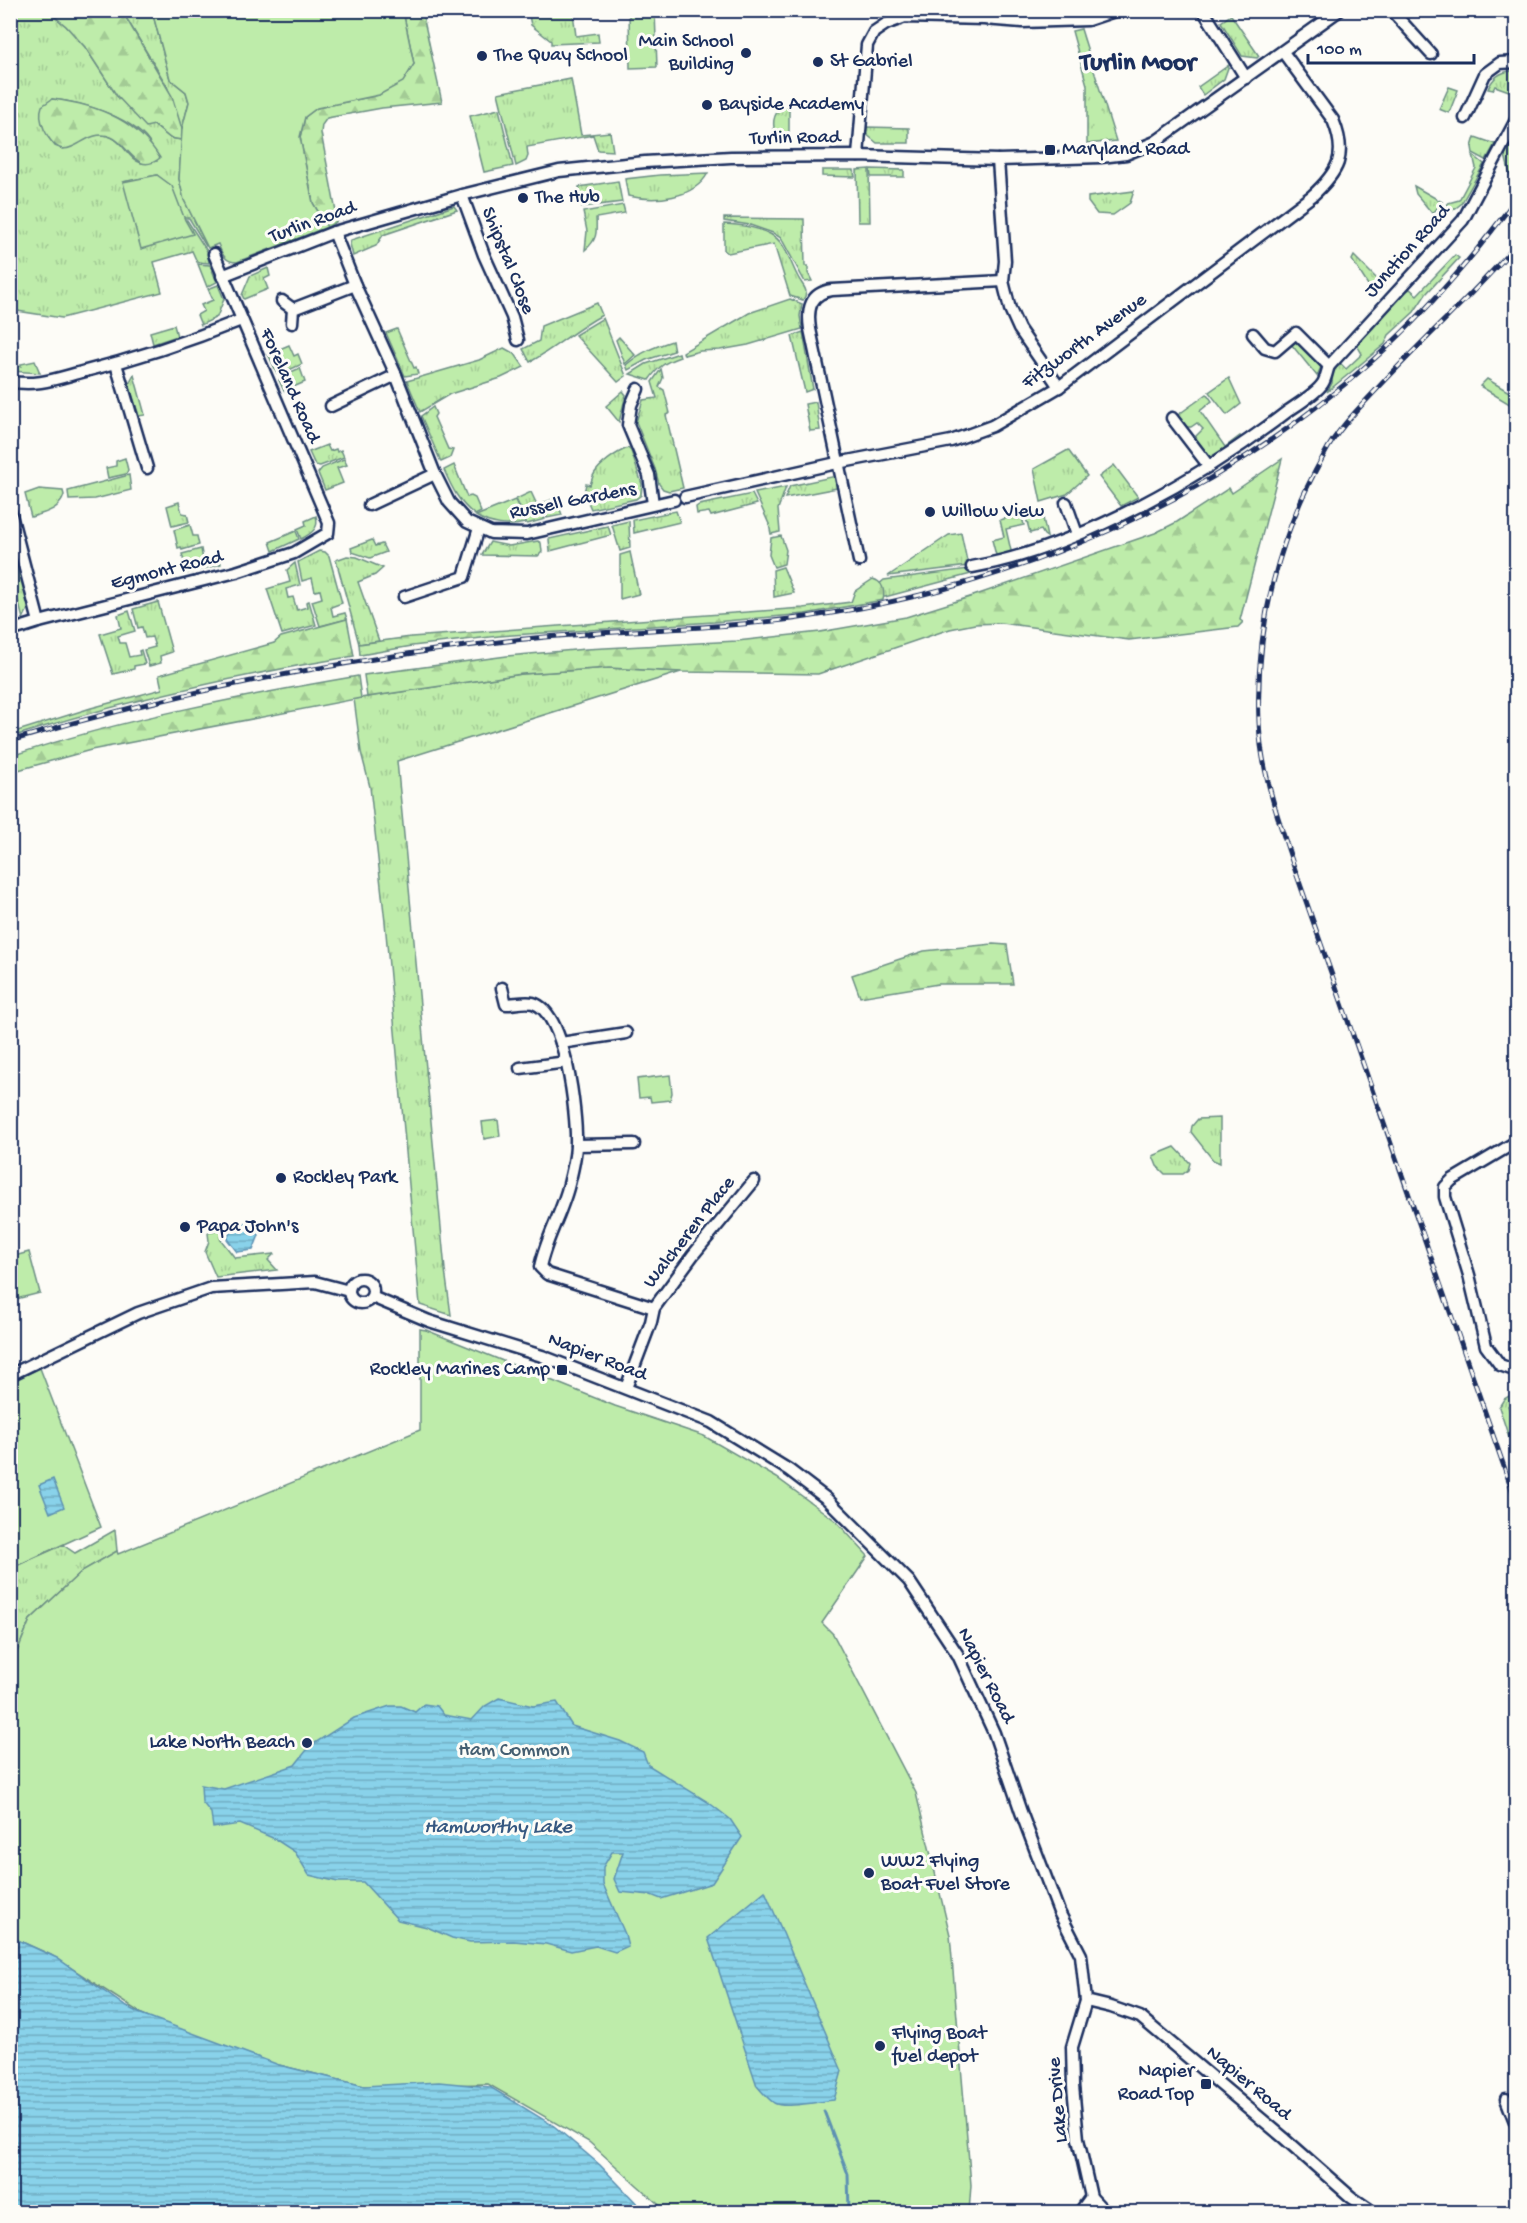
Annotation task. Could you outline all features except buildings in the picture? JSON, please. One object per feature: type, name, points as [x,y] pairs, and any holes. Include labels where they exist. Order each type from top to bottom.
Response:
[{"type":"street","points":[[858,156],[867,45],[874,32],[886,24],[905,17],[1022,21],[1088,20],[1118,10]]},
{"type":"street","points":[[1203,10],[1246,78]]},
{"type":"street","name":"Turlin Road","points":[[222,276],[334,232],[462,195],[559,171],[594,166],[731,157],[858,156],[998,160],[1101,157],[1126,153],[1155,142],[1340,10]]},
{"type":"street","points":[[1391,10],[1431,54]]},
{"type":"street","name":"Fitzworth Avenue","points":[[679,498],[837,463],[951,441],[992,426],[1059,387],[1302,203],[1330,179],[1340,156],[1337,129],[1333,120],[1283,52]]},
{"type":"street","points":[[1465,118],[1485,74],[1500,63],[1516,62]]},
{"type":"street","name":"Junction Road","points":[[972,567],[1002,562],[1077,534],[1156,497],[1269,426],[1323,385],[1329,366],[1463,220],[1516,120]]},
{"type":"street","points":[[998,160],[1005,261],[1003,281],[1010,309],[1019,329],[1059,387]]},
{"type":"street","name":"Shipstal Close","points":[[462,195],[484,255],[512,316],[518,340]]},
{"type":"street","name":"Russell Gardens","points":[[334,232],[355,285],[396,375],[435,474],[449,502],[466,522],[502,534],[527,534],[679,498]]},
{"type":"street","name":"Foreland Road","points":[[214,254],[329,523],[328,533]]},
{"type":"street","points":[[859,561],[810,329],[809,310],[815,296],[832,290],[1003,281]]},
{"type":"street","points":[[293,309],[355,285]]},
{"type":"street","points":[[282,301],[293,309]]},
{"type":"street","points":[[292,323],[293,309]]},
{"type":"street","points":[[10,381],[43,382],[116,364],[185,343],[241,320]]},
{"type":"street","points":[[1253,334],[1265,348],[1275,351],[1296,333],[1329,366]]},
{"type":"street","points":[[116,364],[147,468]]},
{"type":"street","points":[[331,406],[396,375]]},
{"type":"street","points":[[638,389],[631,405],[628,425],[648,475],[653,504]]},
{"type":"street","points":[[1172,418],[1209,465]]},
{"type":"street","points":[[369,505],[435,474]]},
{"type":"street","points":[[1066,503],[1077,534]]},
{"type":"street","points":[[10,511],[39,622]]},
{"type":"street","points":[[404,597],[464,577],[479,528]]},
{"type":"street","name":"Egmont Road","points":[[10,631],[236,572],[294,553],[328,533]]},
{"type":"street","name":"Walcheren Place","points":[[502,988],[506,1004],[533,1003],[542,1008],[553,1023],[567,1062],[574,1102],[576,1145],[569,1186],[540,1267],[548,1274],[654,1308]]},
{"type":"street","points":[[561,1043],[626,1033]]},
{"type":"street","points":[[520,1068],[567,1062]]},
{"type":"street","points":[[1516,1142],[1452,1180],[1445,1187],[1445,1197],[1469,1275],[1486,1346],[1500,1365],[1516,1369]]},
{"type":"street","points":[[576,1145],[634,1144]]},
{"type":"street","name":"Walcheren Place","points":[[626,1388],[654,1308],[693,1255],[754,1181]]},
{"type":"street","points":[[363,1279],[372,1286],[372,1297],[366,1302],[358,1303],[352,1299],[349,1291],[355,1281],[363,1279]]},
{"type":"street","points":[[10,1375],[138,1313],[211,1288],[315,1282],[349,1291]]},
{"type":"street","name":"Napier Road","points":[[372,1297],[429,1321],[542,1356],[711,1422],[789,1470],[827,1499],[909,1581],[958,1655],[994,1733],[1059,1912],[1081,1955],[1086,2001],[1140,2017],[1351,2197],[1373,2212]]},
{"type":"street","name":"Lake Drive","points":[[1086,2001],[1072,2047],[1072,2067],[1078,2139],[1091,2197]]},
{"type":"street","points":[[1506,2099],[1516,2124]]},
{"type":"street","points":[[1080,2212],[1091,2197],[1105,2212]]},
{"type":"green space","points":[[10,11],[47,11],[66,26],[85,47],[117,96],[170,138],[182,140],[179,179],[184,200],[206,246],[189,218],[184,218],[171,186],[157,175],[123,182],[193,234],[185,220],[187,220],[207,251],[209,263],[197,262],[192,251],[154,262],[162,292],[62,318],[11,310]],"holes":[[[52,99],[93,108],[122,120],[145,137],[157,161],[148,163],[137,161],[118,142],[107,136],[90,137],[63,149],[55,146],[48,137]]]},
{"type":"green space","points":[[48,11],[122,11],[172,96],[182,129],[182,140],[170,138],[154,125],[146,127],[117,96],[85,47],[66,26]]},
{"type":"green space","points":[[122,11],[152,11],[170,79],[186,92],[189,102],[182,129],[167,86]]},
{"type":"green space","points":[[152,11],[403,11],[414,64],[403,82],[379,95],[317,108],[305,117],[300,137],[313,203],[327,227],[237,262],[227,259],[218,244],[208,248],[184,200],[179,179],[182,129],[189,102],[186,92],[170,79]]},
{"type":"green space","points":[[403,11],[422,11],[442,102],[382,108],[327,118],[322,125],[321,133],[337,217],[336,222],[327,227],[313,203],[300,137],[305,117],[317,108],[379,95],[414,64]]},
{"type":"green space","points":[[528,11],[595,11],[573,13],[576,36],[598,33],[599,42],[551,44],[551,41],[531,25]]},
{"type":"green space","points":[[629,11],[655,11],[657,67],[630,68]]},
{"type":"green space","points":[[1231,15],[1259,56],[1257,58],[1242,56],[1221,22]]},
{"type":"green space","points":[[1081,29],[1116,141],[1087,144],[1087,85],[1072,31]]},
{"type":"green space","points":[[1229,65],[1224,79],[1203,95],[1198,87]]},
{"type":"green space","points":[[1511,71],[1516,73],[1516,78],[1509,91],[1495,86],[1493,90],[1488,89],[1497,77]]},
{"type":"green space","points":[[571,79],[581,135],[610,132],[613,151],[598,150],[593,135],[527,147],[526,161],[516,166],[498,93]]},
{"type":"green space","points":[[1449,87],[1458,90],[1449,113],[1439,109]]},
{"type":"green space","points":[[52,99],[84,105],[113,116],[139,133],[160,158],[152,163],[139,162],[117,141],[101,135],[91,137],[67,149],[60,148],[52,142],[44,129],[41,118],[42,106]]},
{"type":"green space","points":[[783,106],[789,106],[789,143],[777,143],[774,119]]},
{"type":"green space","points":[[499,109],[513,166],[484,172],[470,116]]},
{"type":"green space","points":[[866,127],[909,128],[909,143],[877,143],[866,134]]},
{"type":"green space","points":[[1516,132],[1516,166],[1510,175],[1505,155]]},
{"type":"green space","points":[[1475,137],[1495,144],[1486,160],[1473,153]]},
{"type":"green space","points":[[1473,155],[1484,164],[1461,204],[1445,216],[1448,203],[1459,200],[1476,168]]},
{"type":"green space","points":[[869,169],[870,222],[858,222],[857,170]]},
{"type":"green space","points":[[870,169],[904,170],[904,177],[871,177]]},
{"type":"green space","points":[[822,170],[854,170],[855,177],[822,176]]},
{"type":"green space","points":[[708,173],[702,182],[684,193],[650,199],[628,196],[625,179]]},
{"type":"green space","points":[[157,175],[172,186],[193,234],[141,249],[123,182]]},
{"type":"green space","points":[[618,181],[622,202],[582,207],[579,187]]},
{"type":"green space","points":[[1414,186],[1442,202],[1434,212],[1432,213],[1416,194]]},
{"type":"green space","points":[[1134,191],[1130,203],[1113,215],[1097,214],[1088,202],[1088,197]]},
{"type":"green space","points":[[623,205],[625,213],[596,218],[595,236],[585,250],[587,231],[583,212]]},
{"type":"green space","points":[[454,206],[457,210],[383,235],[376,246],[353,256],[351,240]]},
{"type":"green space","points":[[724,218],[804,219],[805,266],[808,266],[808,273],[812,281],[805,282],[781,238],[750,225],[724,221]]},
{"type":"green space","points":[[724,224],[755,228],[776,238],[786,251],[805,288],[806,294],[803,300],[790,296],[774,244],[728,253],[724,250]]},
{"type":"green space","points":[[1455,255],[1459,258],[1426,294],[1414,312],[1389,335],[1385,344],[1327,392],[1332,383],[1333,370],[1341,364],[1346,369],[1362,354],[1356,343],[1404,292],[1410,289],[1417,295]]},
{"type":"green space","points":[[1354,256],[1384,286],[1375,296],[1352,260]]},
{"type":"green space","points":[[198,264],[210,265],[217,282],[207,287]]},
{"type":"green space","points":[[268,268],[270,276],[264,279],[268,289],[244,299],[242,295],[250,276]]},
{"type":"green space","points":[[218,285],[224,299],[217,317],[201,325],[197,315],[204,311],[201,305],[213,300],[208,289]]},
{"type":"green space","points":[[790,299],[802,304],[800,316],[802,329],[748,345],[684,355],[683,352],[749,313]]},
{"type":"green space","points":[[597,303],[602,315],[530,362],[523,349],[539,341],[541,326]]},
{"type":"green space","points":[[603,318],[626,376],[618,382],[575,335]]},
{"type":"green space","points":[[174,325],[177,336],[153,344],[150,332]]},
{"type":"green space","points":[[397,329],[418,374],[405,376],[386,333]]},
{"type":"green space","points":[[803,332],[813,389],[805,392],[792,336]]},
{"type":"green space","points":[[619,337],[635,355],[625,364],[616,340]]},
{"type":"green space","points":[[672,341],[674,351],[646,360],[628,370],[626,365],[637,357]]},
{"type":"green space","points":[[1299,343],[1321,367],[1317,376],[1291,344]]},
{"type":"green space","points":[[289,345],[294,356],[298,354],[302,364],[281,374],[277,373],[268,354]]},
{"type":"green space","points":[[504,348],[515,354],[524,367],[501,378],[450,394],[420,412],[407,381],[479,360]]},
{"type":"green space","points":[[679,353],[680,357],[662,366],[649,380],[630,374],[646,364]]},
{"type":"green space","points":[[35,361],[40,373],[11,371],[11,367]]},
{"type":"green space","points":[[300,368],[305,382],[284,391],[279,380],[282,376]]},
{"type":"green space","points":[[661,369],[663,378],[659,387],[664,390],[670,413],[666,415],[683,488],[669,491],[663,489],[659,484],[636,422],[643,400],[657,398],[652,382]]},
{"type":"green space","points":[[134,375],[145,415],[139,416],[129,384]]},
{"type":"green space","points":[[1229,378],[1241,404],[1227,415],[1209,392]]},
{"type":"green space","points":[[1487,379],[1516,396],[1516,408],[1480,386]]},
{"type":"green space","points":[[623,391],[626,395],[619,422],[606,406]]},
{"type":"green space","points":[[1207,394],[1212,401],[1200,411],[1225,447],[1240,436],[1243,438],[1213,459],[1206,456],[1196,440],[1196,436],[1203,429],[1197,423],[1186,427],[1175,417]]},
{"type":"green space","points":[[816,402],[820,430],[810,431],[805,404]]},
{"type":"green space","points":[[433,407],[436,414],[434,417],[448,449],[453,450],[450,458],[441,462],[421,416]]},
{"type":"green space","points":[[327,445],[330,451],[341,450],[344,457],[320,466],[315,465],[309,452]]},
{"type":"green space","points":[[628,448],[642,484],[641,495],[636,499],[591,509],[584,493],[586,484],[590,485],[595,472],[603,463]]},
{"type":"green space","points":[[1068,450],[1087,476],[1067,494],[1041,502],[1034,469]]},
{"type":"green space","points":[[125,458],[128,470],[126,474],[108,478],[106,468],[116,466],[116,461]]},
{"type":"green space","points":[[344,459],[347,465],[337,468],[343,483],[325,490],[318,473],[322,468]]},
{"type":"green space","points":[[1282,459],[1240,620],[1243,622],[1238,627],[1129,640],[1001,623],[975,624],[950,629],[818,674],[681,672],[609,668],[522,674],[367,697],[364,675],[507,656],[586,649],[737,641],[820,632],[906,617],[1155,533],[1177,522],[1229,488],[1232,493]]},
{"type":"green space","points":[[454,465],[467,497],[475,498],[481,512],[475,515],[460,500],[444,470]]},
{"type":"green space","points":[[1114,465],[1138,497],[1121,506],[1099,477]]},
{"type":"green space","points":[[129,475],[131,490],[95,499],[69,500],[68,491]]},
{"type":"green space","points":[[836,476],[839,484],[837,488],[785,498],[790,486]]},
{"type":"green space","points":[[786,487],[778,509],[780,532],[771,534],[755,493]]},
{"type":"green space","points":[[39,489],[63,491],[64,495],[55,507],[31,517],[25,494]]},
{"type":"green space","points":[[531,492],[537,505],[522,512],[516,499]]},
{"type":"green space","points":[[752,494],[757,504],[711,516],[709,512],[697,514],[696,507],[699,505]]},
{"type":"green space","points":[[553,499],[557,501],[562,515],[547,518],[541,504]]},
{"type":"green space","points":[[515,500],[525,523],[500,524],[476,516]]},
{"type":"green space","points":[[179,502],[182,513],[187,514],[189,522],[172,526],[167,506]]},
{"type":"green space","points":[[540,505],[545,519],[527,524],[522,513]]},
{"type":"green space","points":[[676,511],[680,522],[634,533],[633,520]]},
{"type":"green space","points":[[1037,511],[1038,514],[1042,513],[1047,537],[1041,530],[1030,533],[1025,514]]},
{"type":"green space","points":[[1021,514],[1024,525],[1006,529],[1012,555],[997,559],[992,540],[1004,537],[1000,520]]},
{"type":"green space","points":[[316,516],[315,528],[301,539],[297,529],[306,525],[305,521]]},
{"type":"green space","points":[[629,521],[630,548],[620,551],[612,525]]},
{"type":"green space","points":[[190,525],[193,536],[197,536],[199,545],[182,550],[181,547],[178,548],[174,530]]},
{"type":"green space","points":[[608,526],[611,535],[550,551],[549,539]]},
{"type":"green space","points":[[296,531],[299,539],[273,551],[270,542]]},
{"type":"green space","points":[[961,533],[968,566],[888,576],[949,535]]},
{"type":"green space","points":[[781,536],[786,550],[784,564],[774,567],[769,555],[771,538]]},
{"type":"green space","points":[[11,537],[29,607],[23,619],[11,574]]},
{"type":"green space","points":[[372,540],[375,546],[382,544],[386,552],[370,558],[352,552],[351,548]]},
{"type":"green space","points":[[538,541],[541,543],[542,552],[538,556],[482,555],[490,542],[509,546]]},
{"type":"green space","points":[[201,549],[203,560],[219,556],[221,564],[187,573],[182,554]]},
{"type":"green space","points":[[319,551],[329,556],[342,603],[331,607],[333,616],[345,613],[347,619],[320,626],[312,601],[322,598],[320,590],[315,591],[312,578],[302,581],[298,562]]},
{"type":"green space","points":[[630,552],[639,594],[620,599],[620,555]]},
{"type":"green space","points":[[347,556],[357,557],[383,568],[375,575],[358,582],[379,641],[359,644],[336,560]]},
{"type":"green space","points":[[295,563],[300,585],[286,589],[288,598],[293,597],[297,610],[307,607],[306,602],[309,601],[316,625],[282,634],[267,589],[290,582],[287,570]]},
{"type":"green space","points":[[783,567],[794,593],[774,597],[773,570]]},
{"type":"green space","points":[[969,569],[971,574],[885,597],[882,597],[877,586],[884,580]]},
{"type":"green space","points":[[873,579],[882,587],[883,600],[805,614],[499,636],[412,646],[360,655],[359,644],[411,637],[803,608],[851,602],[855,591]]},
{"type":"green space","points":[[158,602],[172,652],[160,656],[161,663],[149,666],[144,650],[155,647],[152,637],[145,638],[142,627],[138,628],[133,609]]},
{"type":"green space","points":[[129,611],[135,631],[118,636],[120,643],[125,643],[129,657],[140,655],[141,650],[145,664],[113,674],[100,634],[121,628],[118,615]]},
{"type":"green space","points":[[347,619],[354,656],[181,690],[11,737],[11,733],[162,689],[159,675],[274,643],[281,637]]},
{"type":"green space","points":[[609,668],[681,672],[397,761],[451,1315],[420,1305],[385,922],[370,787],[361,752],[354,699],[522,674]]},
{"type":"green space","points":[[358,676],[361,698],[91,750],[11,772],[11,756],[96,731],[226,700]]},
{"type":"green space","points":[[993,944],[1007,945],[1013,984],[938,984],[860,997],[852,975],[924,951]]},
{"type":"green space","points":[[670,1075],[672,1093],[670,1100],[651,1102],[650,1097],[639,1098],[637,1079]]},
{"type":"green space","points":[[1220,1118],[1220,1163],[1213,1160],[1191,1132],[1192,1126],[1198,1119]]},
{"type":"green space","points":[[498,1120],[500,1136],[484,1139],[482,1122]]},
{"type":"green space","points":[[1175,1147],[1190,1163],[1188,1170],[1183,1174],[1165,1174],[1157,1166],[1153,1156]]},
{"type":"green space","points":[[227,1227],[221,1240],[235,1258],[274,1254],[268,1260],[277,1270],[216,1277],[205,1252],[209,1241],[208,1233]]},
{"type":"green space","points":[[29,1252],[40,1293],[16,1299],[11,1278],[11,1257]]},
{"type":"green space","name":"Ham Common","points":[[420,1329],[615,1406],[704,1436],[777,1478],[836,1521],[868,1556],[822,1623],[833,1634],[916,1793],[950,1935],[971,2185],[969,2212],[667,2212],[589,2142],[488,2084],[364,2086],[279,2065],[255,2066],[142,2014],[51,1955],[11,1937],[11,1667],[30,1620],[82,1571],[117,1551],[118,1554],[420,1430]]},
{"type":"green space","points":[[40,1368],[101,1527],[16,1566],[11,1564],[11,1382]]},
{"type":"green space","points":[[1516,1392],[1516,1402],[1508,1406],[1516,1430],[1516,1459],[1499,1407],[1504,1399]]},
{"type":"green space","points":[[115,1530],[117,1551],[82,1571],[30,1620],[11,1667],[11,1564],[16,1566],[63,1545],[75,1553]]},
{"type":"water","points":[[250,1222],[259,1235],[253,1250],[237,1252],[227,1239],[233,1225]]},
{"type":"water","points":[[53,1479],[64,1507],[50,1513],[39,1485]]},
{"type":"water","name":"Hamworthy Lake","points":[[499,1698],[533,1706],[557,1702],[572,1726],[620,1741],[643,1752],[648,1765],[708,1802],[730,1819],[742,1837],[712,1883],[661,1899],[651,1895],[620,1892],[614,1879],[623,1852],[612,1852],[603,1867],[603,1884],[628,1946],[615,1952],[596,1946],[571,1951],[546,1944],[514,1941],[470,1942],[398,1920],[363,1882],[338,1882],[309,1875],[295,1852],[275,1839],[240,1824],[213,1828],[211,1813],[202,1802],[201,1785],[224,1789],[295,1765],[310,1746],[354,1718],[390,1706],[401,1706],[415,1712],[424,1704],[437,1706],[444,1715],[472,1720],[485,1706]]},
{"type":"water","points":[[765,1891],[842,2071],[834,2100],[779,2105],[770,2100],[757,2086],[708,1938]]},
{"type":"water","points":[[11,1937],[57,1958],[125,2006],[141,2014],[279,2065],[364,2086],[439,2082],[490,2087],[554,2126],[600,2165],[645,2212],[11,2212]]},
{"type":"waterway","points":[[824,2111],[848,2174],[849,2212]]},
{"type":"railway","points":[[10,741],[133,707],[319,668],[544,637],[732,625],[806,617],[884,603],[961,584],[1036,560],[1109,530],[1179,496],[1247,456],[1312,411],[1373,360],[1412,323],[1467,262],[1516,199]]},
{"type":"railway","points":[[1516,245],[1362,405],[1329,446],[1308,486],[1282,550],[1266,618],[1259,687],[1260,740],[1271,794],[1282,829],[1516,1501]]},
{"type":"place","name":"Main School Building","points":[[746,53]]},
{"type":"place","name":"The Quay School","points":[[482,56]]},
{"type":"place","name":"St Gabriel","points":[[818,62]]},
{"type":"place","name":"Bayside Academy","points":[[707,105]]},
{"type":"place","name":"Maryland Road","points":[[1050,150]]},
{"type":"place","name":"The Hub","points":[[523,198]]},
{"type":"place","name":"Willow View","points":[[930,512]]},
{"type":"place","name":"Rockley Park","points":[[281,1178]]},
{"type":"place","name":"Papa John's","points":[[185,1227]]},
{"type":"place","name":"Rockley Marines Camp","points":[[562,1370]]},
{"type":"place","name":"Lake North Beach","points":[[307,1743]]},
{"type":"place","name":"WW2 Flying Boat Fuel Store","points":[[869,1873]]},
{"type":"place","name":"Flying Boat fuel depot","points":[[880,2046]]},
{"type":"place","name":"Napier Road Top","points":[[1206,2084]]},
{"type":"district","name":"Turlin Moor","points":[[1138,64]]}]
